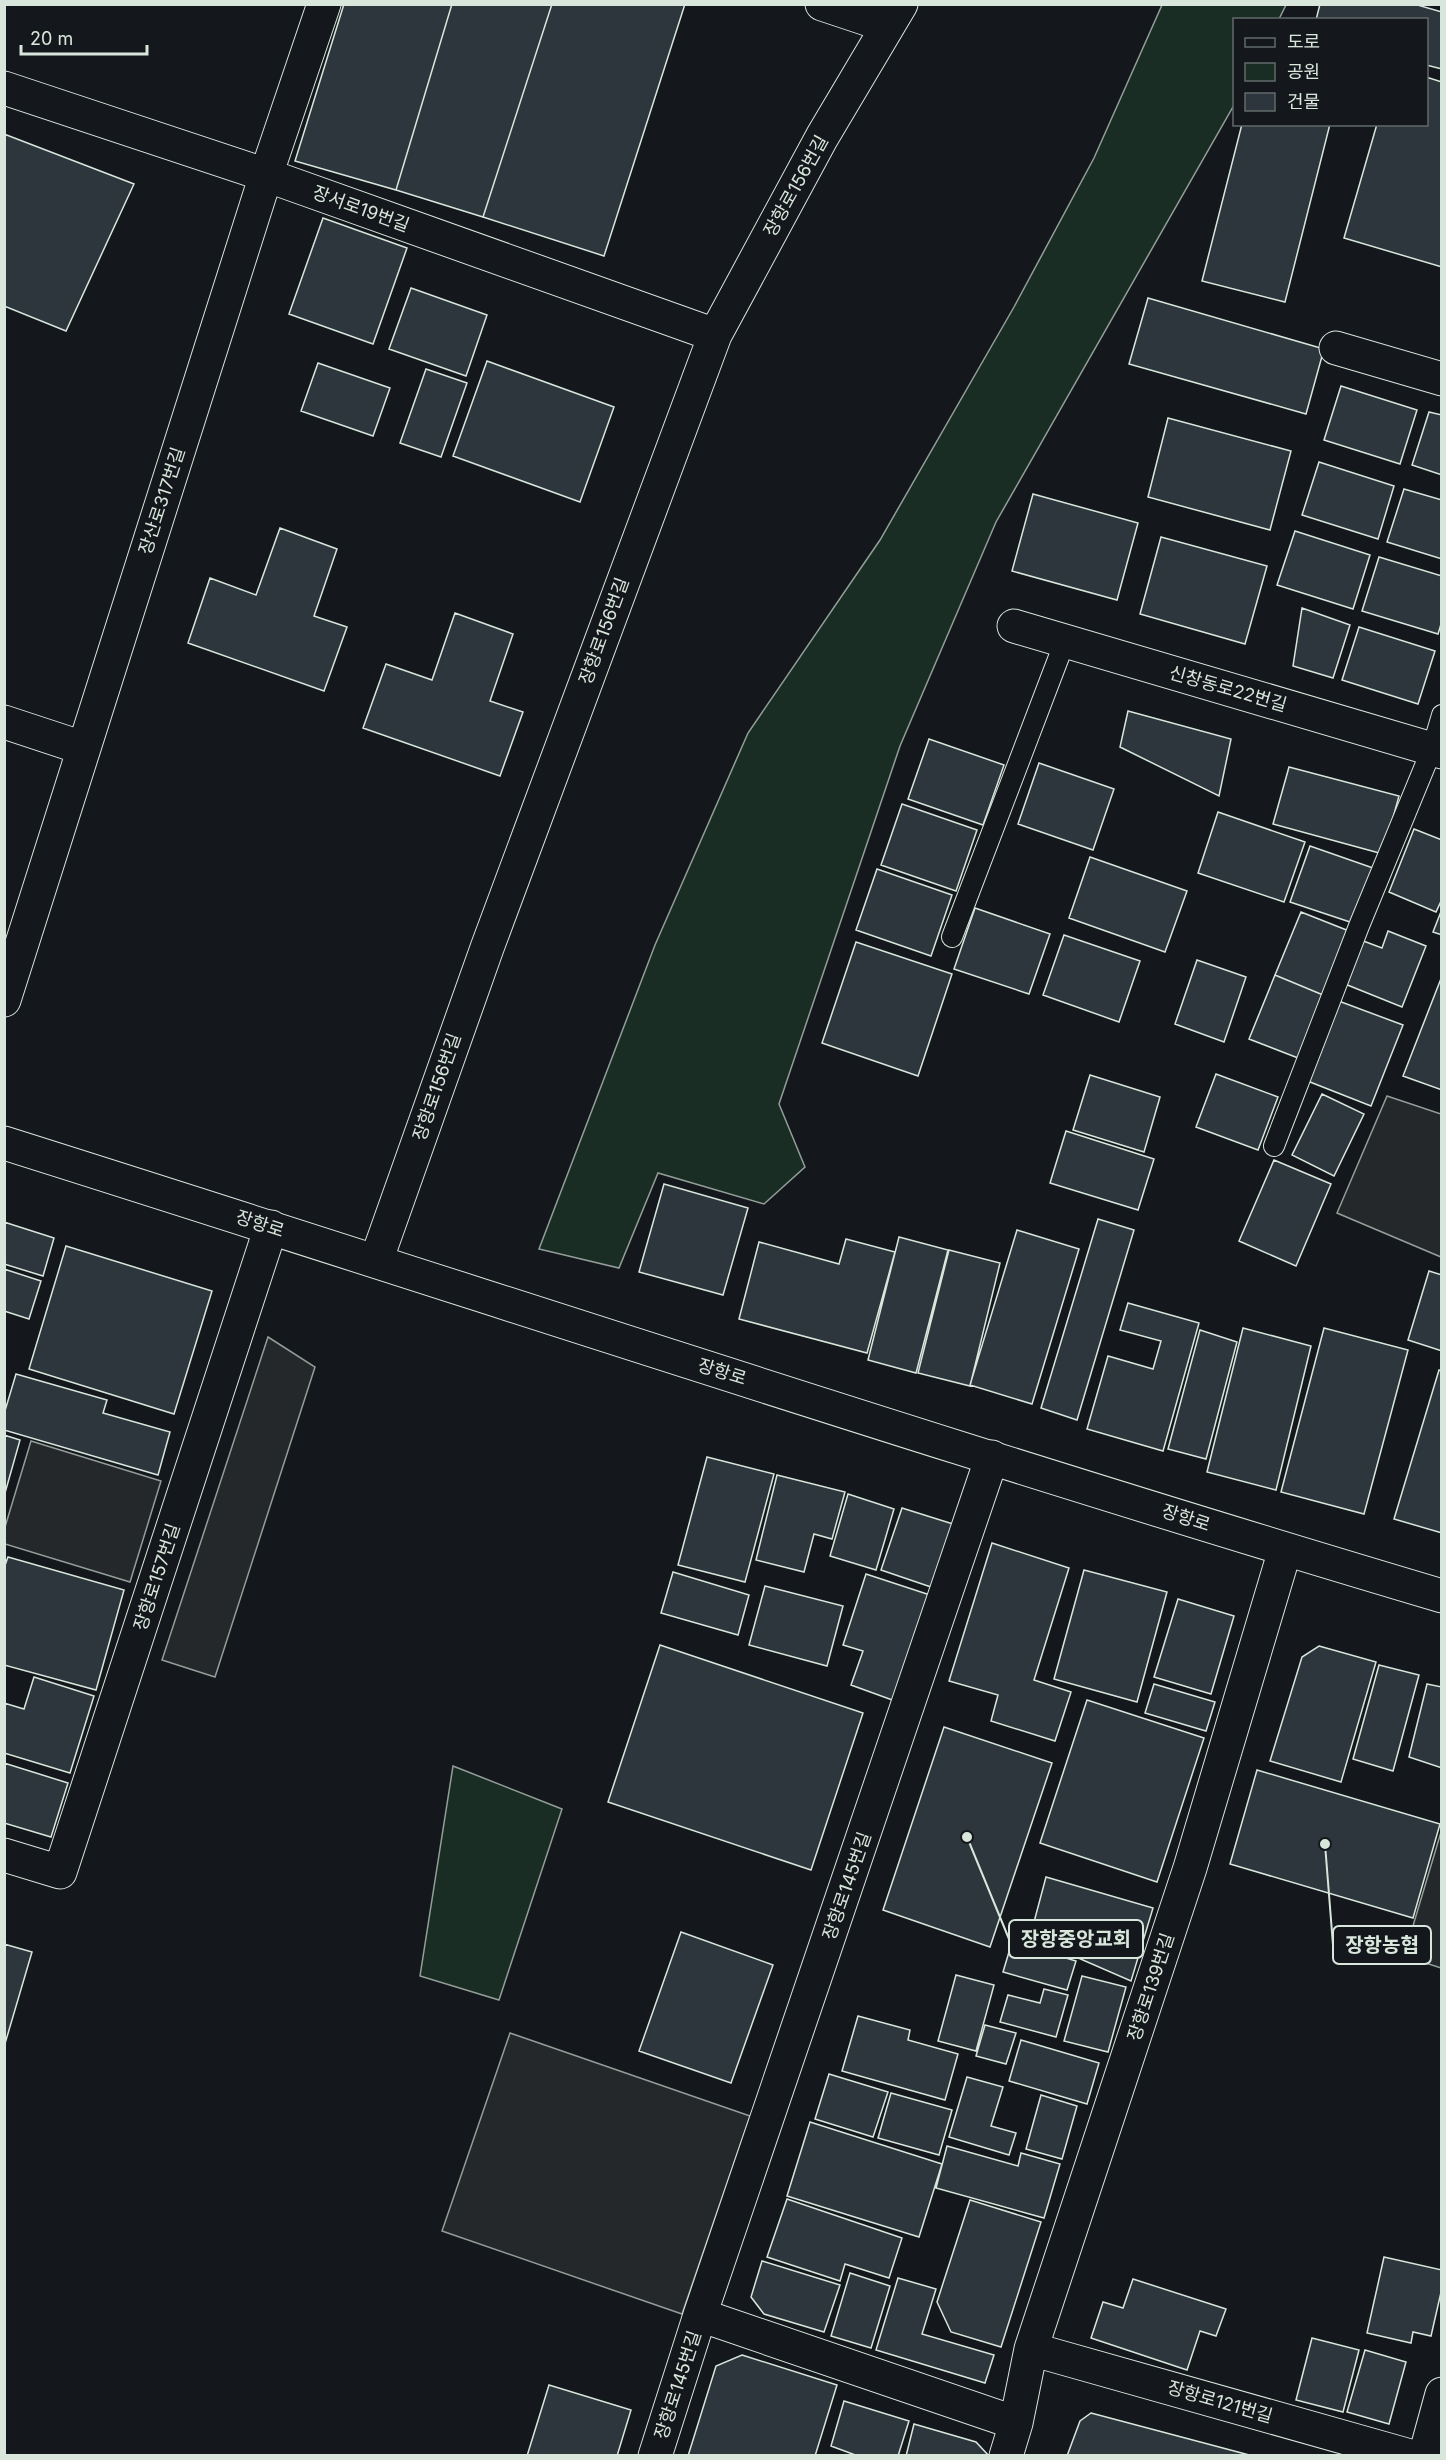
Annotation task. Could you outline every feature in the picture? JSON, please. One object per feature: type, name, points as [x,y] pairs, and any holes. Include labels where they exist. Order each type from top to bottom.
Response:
[{"type":"street","name":"장산로317번길","points":[[4,1000],[266,175],[324,4]]},
{"type":"street","name":"장항로156번길","points":[[375,1261],[491,936],[715,335],[822,137],[895,15],[822,4]]},
{"type":"street","name":"장서로19번길","points":[[4,88],[266,175],[715,335]]},
{"type":"street","points":[[1336,348],[1442,379]]},
{"type":"street","name":"신창동로22번길","points":[[1014,626],[1437,750]]},
{"type":"street","points":[[4,722],[83,748]]},
{"type":"street","name":"장항로","points":[[4,1143],[1285,1550],[1442,1596]]},
{"type":"street","name":"장항로157번길","points":[[4,1855],[60,1872],[271,1227]]},
{"type":"street","name":"장항로145번길","points":[[655,2456],[700,2315],[992,1457]]},
{"type":"street","name":"장항로139번길","points":[[1006,2456],[1016,2423],[1031,2349],[1190,1868],[1285,1550]]},
{"type":"street","name":"장항로145번길","points":[[700,2315],[1016,2423]]},
{"type":"street","name":"장항로121번길","points":[[1031,2349],[1410,2456]]},
{"type":"street","points":[[1425,2456],[1442,2394]]},
{"type":"lane","points":[[952,937],[1065,641]]},
{"type":"lane","points":[[1274,1146],[1346,957],[1437,750],[1442,715]]},
{"type":"green space","points":[[1162,5],[1286,5],[1280,18],[1233,18],[1233,107],[996,522],[900,746],[779,1104],[805,1167],[764,1204],[658,1173],[619,1268],[539,1249],[655,945],[748,733],[880,540],[1014,307],[1094,158]]},
{"type":"green space","points":[[453,1766],[562,1809],[499,2000],[420,1976]]},
{"type":"shaded area","points":[[1387,1096],[1441,1114],[1441,1257],[1337,1213]]},
{"type":"shaded area","points":[[268,1337],[315,1367],[215,1677],[162,1660]]},
{"type":"shaded area","points":[[31,1441],[161,1481],[130,1582],[5,1544],[5,1527]]},
{"type":"shaded area","points":[[1441,1832],[1442,1968],[1404,1956]]},
{"type":"shaded area","points":[[510,2033],[750,2116],[682,2314],[442,2231]]},
{"type":"building","points":[[344,4],[452,4],[396,190],[295,161]]},
{"type":"building","points":[[452,4],[552,4],[483,217],[396,190]]},
{"type":"building","points":[[552,4],[685,4],[604,256],[483,217]]},
{"type":"building","points":[[1320,4],[1414,4],[1442,12],[1442,69],[1428,66],[1428,18],[1316,18]]},
{"type":"building","points":[[1428,78],[1442,82],[1442,267],[1344,238],[1376,126],[1428,126]]},
{"type":"building","points":[[1241,126],[1329,126],[1285,302],[1202,281]]},
{"type":"building","points":[[4,134],[134,184],[66,331],[4,306]]},
{"type":"building","points":[[323,218],[407,248],[373,344],[289,314]]},
{"type":"building","points":[[411,288],[487,315],[466,376],[389,349]]},
{"type":"building","points":[[1148,298],[1324,349],[1306,414],[1129,364]]},
{"type":"building","points":[[487,361],[614,407],[580,502],[453,456]]},
{"type":"building","points":[[318,363],[390,388],[373,436],[301,411]]},
{"type":"building","points":[[426,369],[467,383],[441,457],[400,443]]},
{"type":"building","points":[[1341,386],[1417,410],[1400,464],[1324,440]]},
{"type":"building","points":[[1429,412],[1442,415],[1442,475],[1412,465]]},
{"type":"building","points":[[1168,418],[1291,451],[1270,530],[1148,497]]},
{"type":"building","points":[[1319,462],[1394,486],[1378,539],[1302,515]]},
{"type":"building","points":[[1404,489],[1442,500],[1442,559],[1387,542]]},
{"type":"building","points":[[1033,494],[1138,523],[1117,600],[1012,571]]},
{"type":"building","points":[[280,528],[337,549],[314,616],[347,627],[324,691],[188,643],[210,578],[256,595]]},
{"type":"building","points":[[1295,531],[1370,555],[1353,609],[1277,585]]},
{"type":"building","points":[[1161,537],[1267,566],[1245,644],[1140,614]]},
{"type":"building","points":[[1379,557],[1442,576],[1442,621],[1438,634],[1362,611]]},
{"type":"building","points":[[1302,608],[1350,625],[1333,678],[1293,666]]},
{"type":"building","points":[[455,613],[513,634],[490,701],[523,712],[500,776],[363,728],[386,664],[432,680]]},
{"type":"building","points":[[1359,627],[1435,651],[1418,704],[1342,680]]},
{"type":"building","points":[[1128,711],[1231,739],[1219,796],[1120,747]]},
{"type":"building","points":[[929,739],[1004,765],[983,825],[908,799]]},
{"type":"building","points":[[1039,763],[1114,789],[1093,850],[1018,824]]},
{"type":"building","points":[[1289,767],[1399,796],[1383,854],[1273,824]]},
{"type":"building","points":[[902,804],[977,830],[956,891],[881,865]]},
{"type":"building","points":[[1218,812],[1305,842],[1284,902],[1198,873]]},
{"type":"building","points":[[1414,829],[1442,840],[1442,899],[1436,912],[1389,892]]},
{"type":"building","points":[[1310,846],[1373,868],[1353,923],[1290,902]]},
{"type":"building","points":[[1090,857],[1187,891],[1165,952],[1069,918]]},
{"type":"building","points":[[877,869],[952,895],[931,956],[856,930]]},
{"type":"building","points":[[975,908],[1050,934],[1029,994],[954,969]]},
{"type":"building","points":[[1442,909],[1442,935],[1433,932]]},
{"type":"building","points":[[1301,912],[1349,931],[1323,995],[1275,975]]},
{"type":"building","points":[[1388,931],[1426,946],[1402,1007],[1340,982],[1358,939],[1382,948]]},
{"type":"building","points":[[1064,935],[1140,961],[1119,1022],[1043,995]]},
{"type":"building","points":[[856,942],[952,974],[918,1076],[822,1043]]},
{"type":"building","points":[[1197,960],[1246,977],[1224,1042],[1175,1024]]},
{"type":"building","points":[[1275,975],[1323,995],[1298,1058],[1249,1039]]},
{"type":"building","points":[[1442,976],[1442,1090],[1403,1076]]},
{"type":"building","points":[[1336,1000],[1403,1025],[1371,1106],[1305,1080]]},
{"type":"building","points":[[1216,1074],[1278,1097],[1258,1150],[1196,1127]]},
{"type":"building","points":[[1090,1075],[1160,1097],[1144,1152],[1073,1130]]},
{"type":"building","points":[[1322,1094],[1364,1114],[1334,1176],[1292,1155]]},
{"type":"building","points":[[1066,1131],[1154,1159],[1138,1210],[1050,1183]]},
{"type":"building","points":[[1274,1160],[1331,1184],[1296,1266],[1239,1241]]},
{"type":"building","points":[[664,1184],[748,1208],[723,1295],[639,1272]]},
{"type":"building","points":[[1098,1219],[1134,1230],[1077,1420],[1041,1408]]},
{"type":"building","points":[[4,1222],[54,1238],[43,1276],[4,1264]]},
{"type":"building","points":[[1017,1230],[1079,1249],[1032,1404],[970,1385]]},
{"type":"building","points":[[899,1237],[948,1250],[916,1373],[868,1360]]},
{"type":"building","points":[[846,1239],[895,1252],[867,1353],[739,1319],[759,1242],[839,1264]]},
{"type":"building","points":[[66,1246],[212,1291],[174,1414],[29,1369]]},
{"type":"building","points":[[949,1250],[1000,1263],[970,1386],[918,1373]]},
{"type":"building","points":[[4,1269],[41,1281],[29,1319],[4,1311]]},
{"type":"building","points":[[1429,1271],[1442,1275],[1442,1351],[1408,1340]]},
{"type":"building","points":[[1128,1303],[1199,1323],[1163,1451],[1087,1429],[1108,1356],[1153,1369],[1161,1341],[1120,1330]]},
{"type":"building","points":[[1243,1328],[1311,1346],[1276,1490],[1207,1472]]},
{"type":"building","points":[[1324,1328],[1408,1350],[1364,1514],[1281,1492]]},
{"type":"building","points":[[1200,1330],[1237,1342],[1206,1459],[1168,1449]]},
{"type":"building","points":[[1439,1370],[1442,1371],[1442,1533],[1394,1519]]},
{"type":"building","points":[[16,1374],[107,1400],[103,1413],[170,1432],[158,1475],[4,1430],[4,1414]]},
{"type":"building","points":[[4,1435],[20,1440],[5,1493],[4,1493]]},
{"type":"building","points":[[707,1457],[774,1474],[745,1582],[678,1565]]},
{"type":"building","points":[[777,1475],[845,1492],[832,1539],[814,1534],[804,1572],[756,1560]]},
{"type":"building","points":[[848,1494],[894,1509],[876,1570],[830,1556]]},
{"type":"building","points":[[902,1508],[953,1524],[931,1587],[881,1570]]},
{"type":"building","points":[[992,1543],[1069,1568],[1034,1680],[1071,1692],[1055,1741],[991,1721],[998,1695],[949,1681]]},
{"type":"building","points":[[8,1557],[124,1590],[96,1690],[4,1665],[4,1568]]},
{"type":"building","points":[[1084,1570],[1167,1592],[1137,1702],[1054,1679]]},
{"type":"building","points":[[673,1572],[749,1595],[738,1635],[661,1613]]},
{"type":"building","points":[[866,1574],[930,1595],[895,1701],[851,1685],[863,1651],[843,1645]]},
{"type":"building","points":[[765,1586],[843,1606],[827,1666],[749,1645]]},
{"type":"building","points":[[1178,1599],[1234,1616],[1211,1694],[1154,1677]]},
{"type":"building","points":[[660,1645],[863,1713],[811,1870],[608,1802]]},
{"type":"building","points":[[1319,1646],[1376,1662],[1341,1782],[1270,1761],[1302,1657]]},
{"type":"building","points":[[1379,1665],[1419,1675],[1393,1771],[1353,1759]]},
{"type":"building","points":[[34,1677],[94,1696],[70,1773],[4,1753],[4,1703],[24,1709]]},
{"type":"building","points":[[1154,1684],[1215,1702],[1206,1731],[1145,1713]]},
{"type":"building","points":[[1427,1684],[1442,1687],[1442,1768],[1409,1757]]},
{"type":"building","points":[[1087,1700],[1204,1738],[1157,1882],[1040,1843]]},
{"type":"building","points":[[944,1727],[1052,1763],[990,1947],[883,1910]]},
{"type":"building","points":[[4,1763],[68,1783],[51,1837],[4,1823]]},
{"type":"building","points":[[1257,1770],[1440,1824],[1413,1918],[1230,1864]]},
{"type":"building","points":[[1046,1877],[1153,1908],[1131,1981],[1030,1937]]},
{"type":"building","points":[[681,1932],[773,1965],[731,2083],[639,2051]]},
{"type":"building","points":[[1012,1942],[1076,1961],[1067,1990],[1003,1972]]},
{"type":"building","points":[[4,1944],[32,1952],[4,2047]]},
{"type":"building","points":[[956,1975],[994,1985],[976,2051],[938,2041]]},
{"type":"building","points":[[1082,1976],[1126,1987],[1108,2052],[1064,2041]]},
{"type":"building","points":[[1044,1989],[1068,1995],[1056,2037],[1000,2022],[1008,1995],[1040,2003]]},
{"type":"building","points":[[858,2016],[910,2030],[908,2040],[958,2054],[945,2100],[842,2071]]},
{"type":"building","points":[[985,2025],[1016,2033],[1006,2064],[976,2056]]},
{"type":"building","points":[[1021,2040],[1099,2063],[1087,2104],[1009,2081]]},
{"type":"building","points":[[829,2074],[888,2092],[873,2137],[815,2119]]},
{"type":"building","points":[[967,2077],[1003,2087],[991,2126],[1016,2133],[1009,2155],[949,2137]]},
{"type":"building","points":[[891,2093],[952,2110],[939,2155],[878,2138]]},
{"type":"building","points":[[1041,2095],[1077,2106],[1062,2159],[1026,2149]]},
{"type":"building","points":[[810,2122],[942,2164],[919,2237],[787,2196]]},
{"type":"building","points":[[947,2146],[1018,2166],[1021,2153],[1060,2164],[1044,2218],[936,2188]]},
{"type":"building","points":[[787,2199],[902,2238],[889,2278],[845,2264],[840,2281],[767,2257]]},
{"type":"building","points":[[970,2200],[1041,2222],[1001,2347],[951,2332],[937,2302]]},
{"type":"building","points":[[1384,2257],[1442,2270],[1442,2288],[1431,2336],[1413,2332],[1411,2343],[1367,2333]]},
{"type":"building","points":[[762,2261],[840,2285],[824,2332],[764,2314],[751,2297]]},
{"type":"building","points":[[850,2273],[890,2286],[871,2348],[831,2336]]},
{"type":"building","points":[[898,2278],[936,2289],[922,2334],[994,2355],[985,2383],[876,2350]]},
{"type":"building","points":[[1133,2279],[1226,2309],[1216,2336],[1200,2331],[1187,2370],[1091,2338],[1103,2302],[1123,2308]]},
{"type":"building","points":[[1312,2338],[1359,2350],[1343,2412],[1296,2400]]},
{"type":"building","points":[[1365,2350],[1406,2362],[1389,2424],[1347,2412]]},
{"type":"building","points":[[742,2355],[837,2385],[815,2456],[688,2456],[716,2366]]},
{"type":"building","points":[[549,2385],[631,2410],[617,2456],[527,2456]]},
{"type":"building","points":[[844,2401],[909,2421],[898,2456],[858,2456],[831,2446]]},
{"type":"building","points":[[1091,2413],[1253,2456],[1067,2456],[1080,2421]]},
{"type":"building","points":[[914,2424],[976,2442],[989,2456],[906,2456]]},
{"type":"place","name":"장항중앙교회","points":[[967,1837]]},
{"type":"place","name":"장항농협","points":[[1325,1844]]}]
